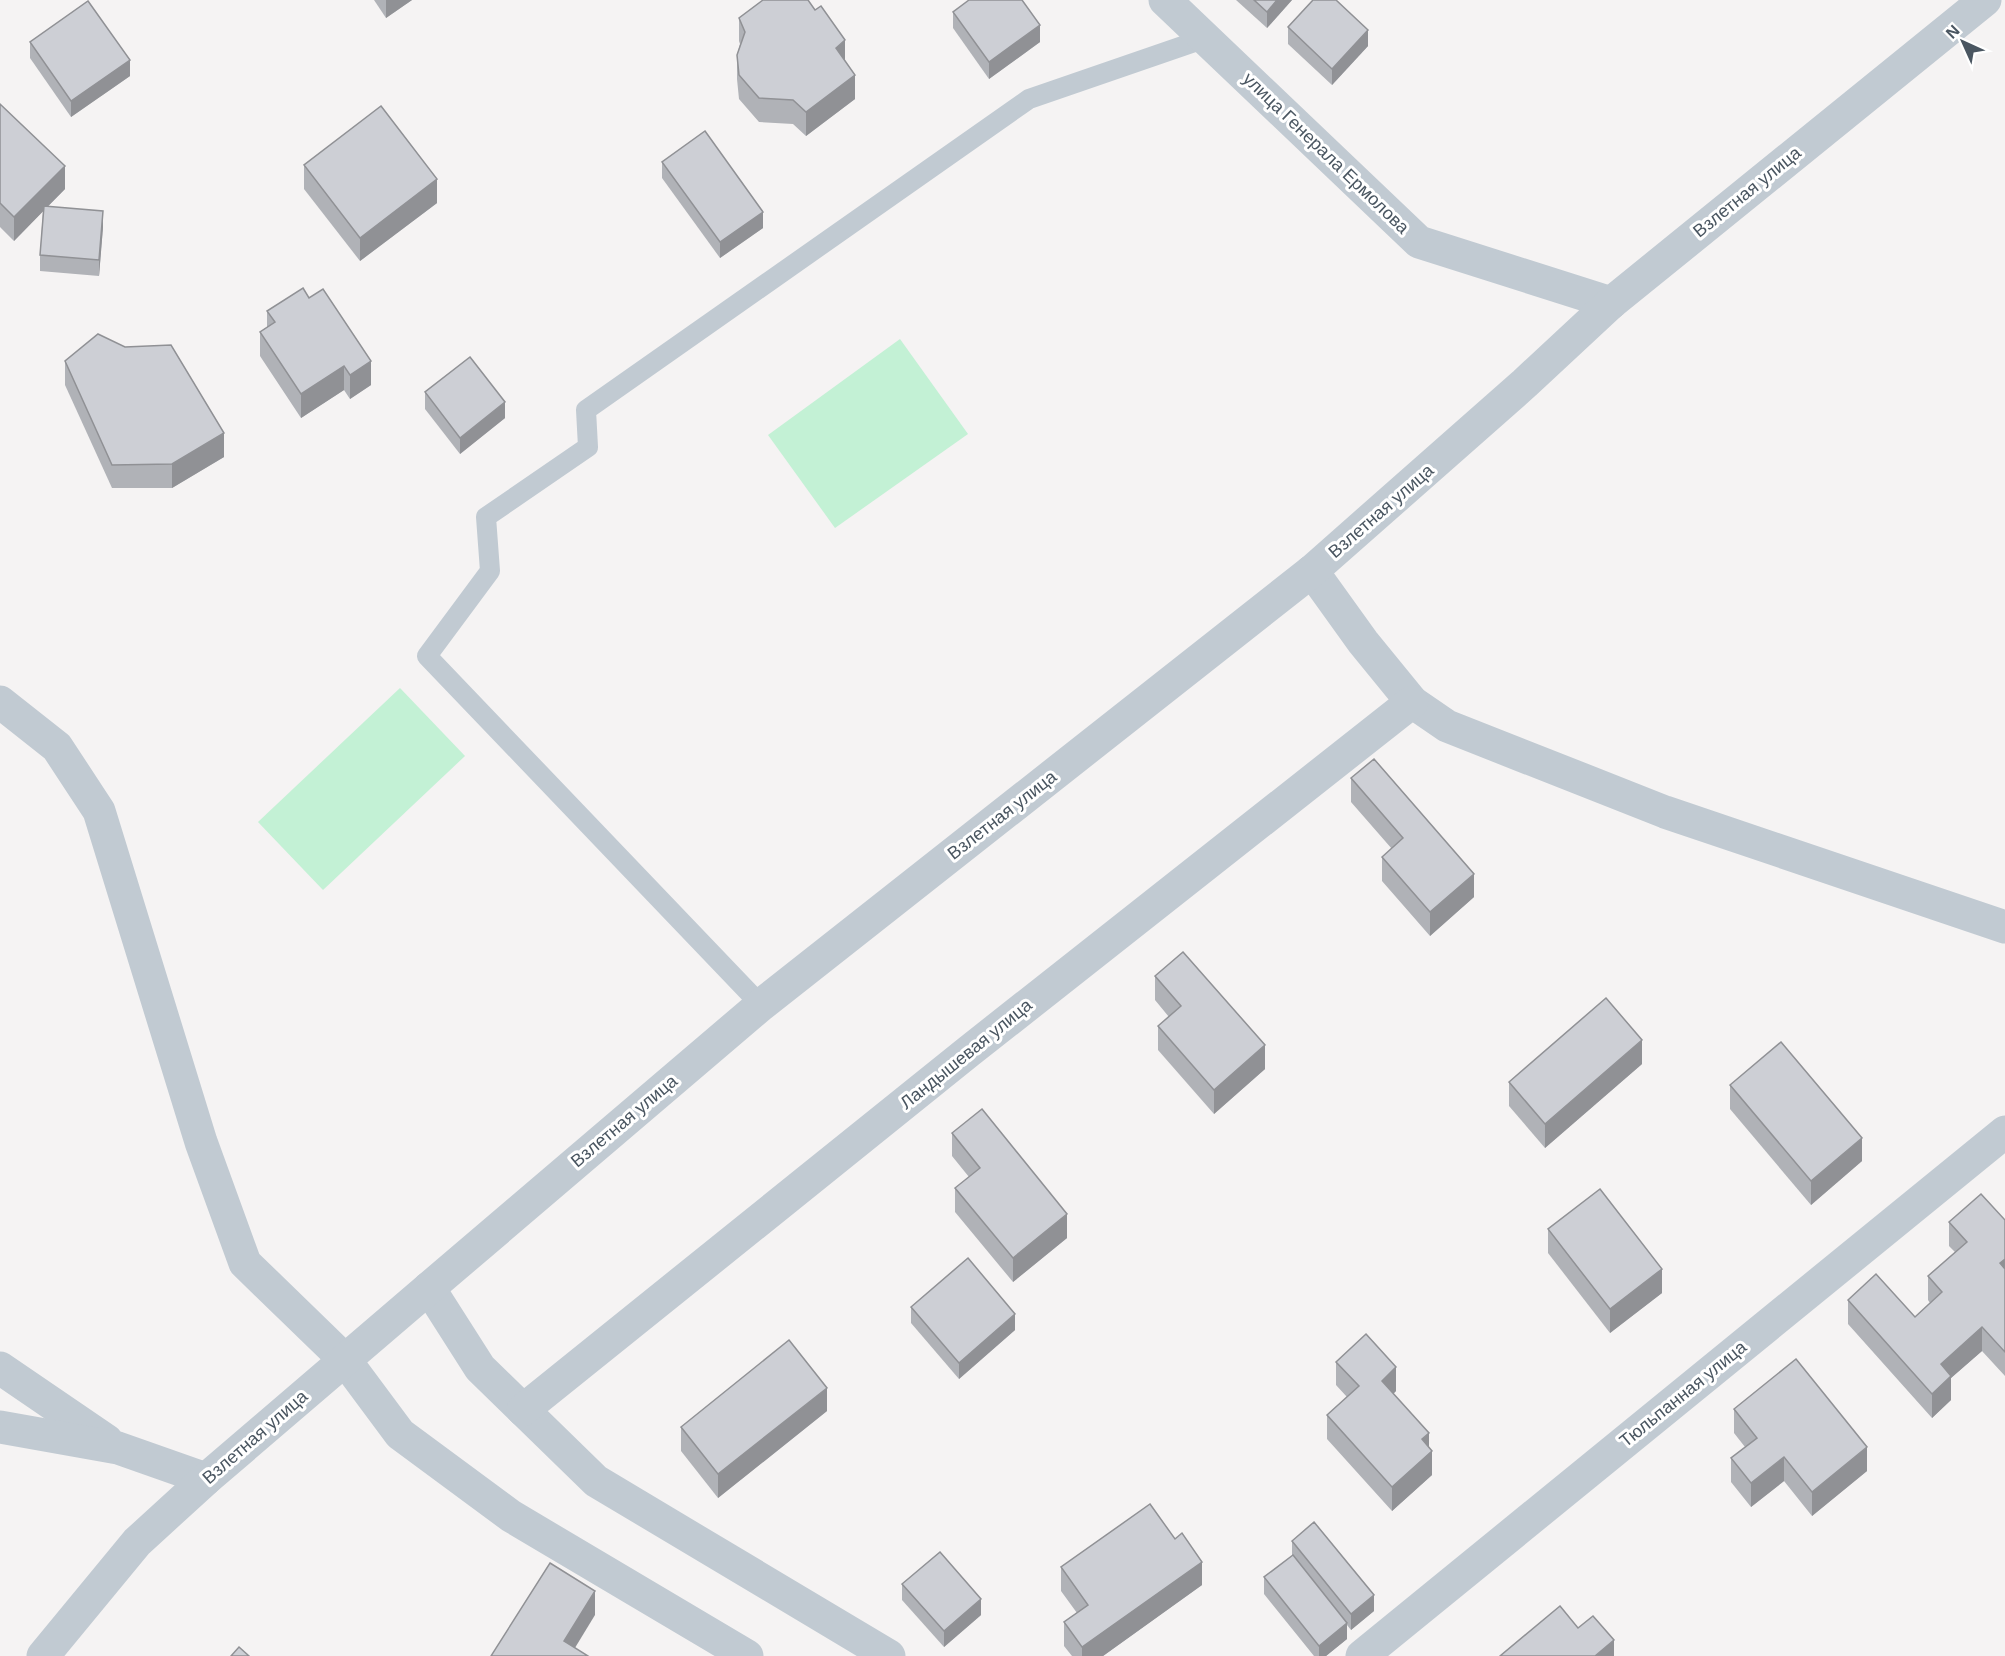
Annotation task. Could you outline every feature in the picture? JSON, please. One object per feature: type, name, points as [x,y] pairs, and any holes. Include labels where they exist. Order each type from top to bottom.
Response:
[{"type":"street","name":"улица Генерала Ермолова","points":[[1165,0],[1419,242],[1611,303]]},
{"type":"street","name":"Взлетная улица","points":[[43,1656],[137,1542],[206,1479],[429,1288],[761,1005],[1312,571],[1525,383],[1611,303],[1985,0]]},
{"type":"street","points":[[1312,571],[1363,642],[1412,702],[1447,726],[1665,812],[2005,927]]},
{"type":"street","points":[[0,702],[57,747],[99,811],[201,1142],[245,1263],[345,1360],[400,1434],[512,1516],[747,1656]]},
{"type":"street","name":"Ландышевая улица","points":[[523,1410],[968,1052],[1412,702]]},
{"type":"street","name":"Тюльпанная улица","points":[[1362,1656],[2005,1132]]},
{"type":"street","points":[[429,1288],[480,1368],[596,1481],[889,1656]]},
{"type":"street","points":[[0,1368],[118,1448]]},
{"type":"street","points":[[0,1427],[118,1448],[206,1479]]},
{"type":"lane","points":[[761,1005],[427,656],[490,571],[486,517],[588,447],[586,410],[1029,99],[1206,38]]},
{"type":"green space","points":[[900,339],[968,434],[835,528],[768,435]]},
{"type":"green space","points":[[400,688],[465,756],[323,890],[258,822]]},
{"type":"building","points":[[763,0],[808,0],[815,10],[821,6],[845,40],[836,48],[855,75],[806,112],[793,100],[759,98],[739,75],[737,55],[745,32],[739,18]]},
{"type":"building","points":[[969,0],[1022,0],[1040,25],[989,62],[953,12]]},
{"type":"building","points":[[1254,0],[1277,0],[1267,12]]},
{"type":"building","points":[[1313,0],[1336,0],[1368,30],[1332,69],[1288,27]]},
{"type":"building","points":[[88,1],[130,60],[71,101],[30,42]]},
{"type":"building","points":[[0,104],[65,166],[14,217],[0,203]]},
{"type":"building","points":[[381,106],[437,179],[360,238],[304,165]]},
{"type":"building","points":[[705,131],[763,212],[720,242],[662,162]]},
{"type":"building","points":[[44,206],[103,211],[99,260],[40,255]]},
{"type":"building","points":[[303,288],[309,298],[323,289],[371,361],[350,375],[344,366],[301,394],[260,332],[275,322],[267,311]]},
{"type":"building","points":[[98,334],[125,347],[171,345],[224,433],[172,464],[112,465],[65,361]]},
{"type":"building","points":[[470,357],[505,402],[460,438],[425,392]]},
{"type":"building","points":[[1374,759],[1474,874],[1430,912],[1382,857],[1403,838],[1351,778]]},
{"type":"building","points":[[1183,952],[1265,1045],[1214,1090],[1158,1026],[1181,1006],[1155,976]]},
{"type":"building","points":[[1606,998],[1642,1040],[1545,1124],[1509,1082]]},
{"type":"building","points":[[1781,1042],[1862,1138],[1811,1181],[1730,1085]]},
{"type":"building","points":[[982,1109],[1067,1214],[1013,1258],[955,1188],[980,1168],[952,1133]]},
{"type":"building","points":[[1600,1189],[1662,1269],[1610,1309],[1548,1229]]},
{"type":"building","points":[[1981,1194],[2005,1220],[2005,1259],[2000,1263],[2005,1269],[2005,1352],[1982,1327],[1941,1364],[1951,1376],[1932,1394],[1848,1300],[1876,1274],[1915,1317],[1942,1292],[1928,1276],[1967,1242],[1949,1222]]},
{"type":"building","points":[[968,1258],[1015,1314],[959,1363],[911,1307]]},
{"type":"building","points":[[1366,1334],[1396,1367],[1382,1381],[1429,1433],[1422,1439],[1432,1451],[1392,1487],[1327,1415],[1359,1386],[1336,1362]]},
{"type":"building","points":[[789,1340],[827,1388],[718,1474],[681,1427]]},
{"type":"building","points":[[1796,1359],[1867,1447],[1812,1492],[1784,1457],[1751,1483],[1731,1458],[1757,1438],[1734,1409]]},
{"type":"building","points":[[1150,1504],[1175,1539],[1182,1533],[1202,1562],[1082,1647],[1064,1622],[1088,1605],[1061,1567]]},
{"type":"building","points":[[1314,1522],[1374,1595],[1351,1614],[1292,1541]]},
{"type":"building","points":[[940,1552],[981,1599],[944,1631],[902,1584]]},
{"type":"building","points":[[1293,1555],[1347,1623],[1319,1646],[1264,1577]]},
{"type":"building","points":[[550,1563],[595,1591],[564,1641],[588,1656],[491,1656]]},
{"type":"building","points":[[1560,1606],[1578,1628],[1593,1616],[1614,1640],[1595,1656],[1500,1656]]},
{"type":"building","points":[[239,1647],[249,1656],[231,1656]]}]
